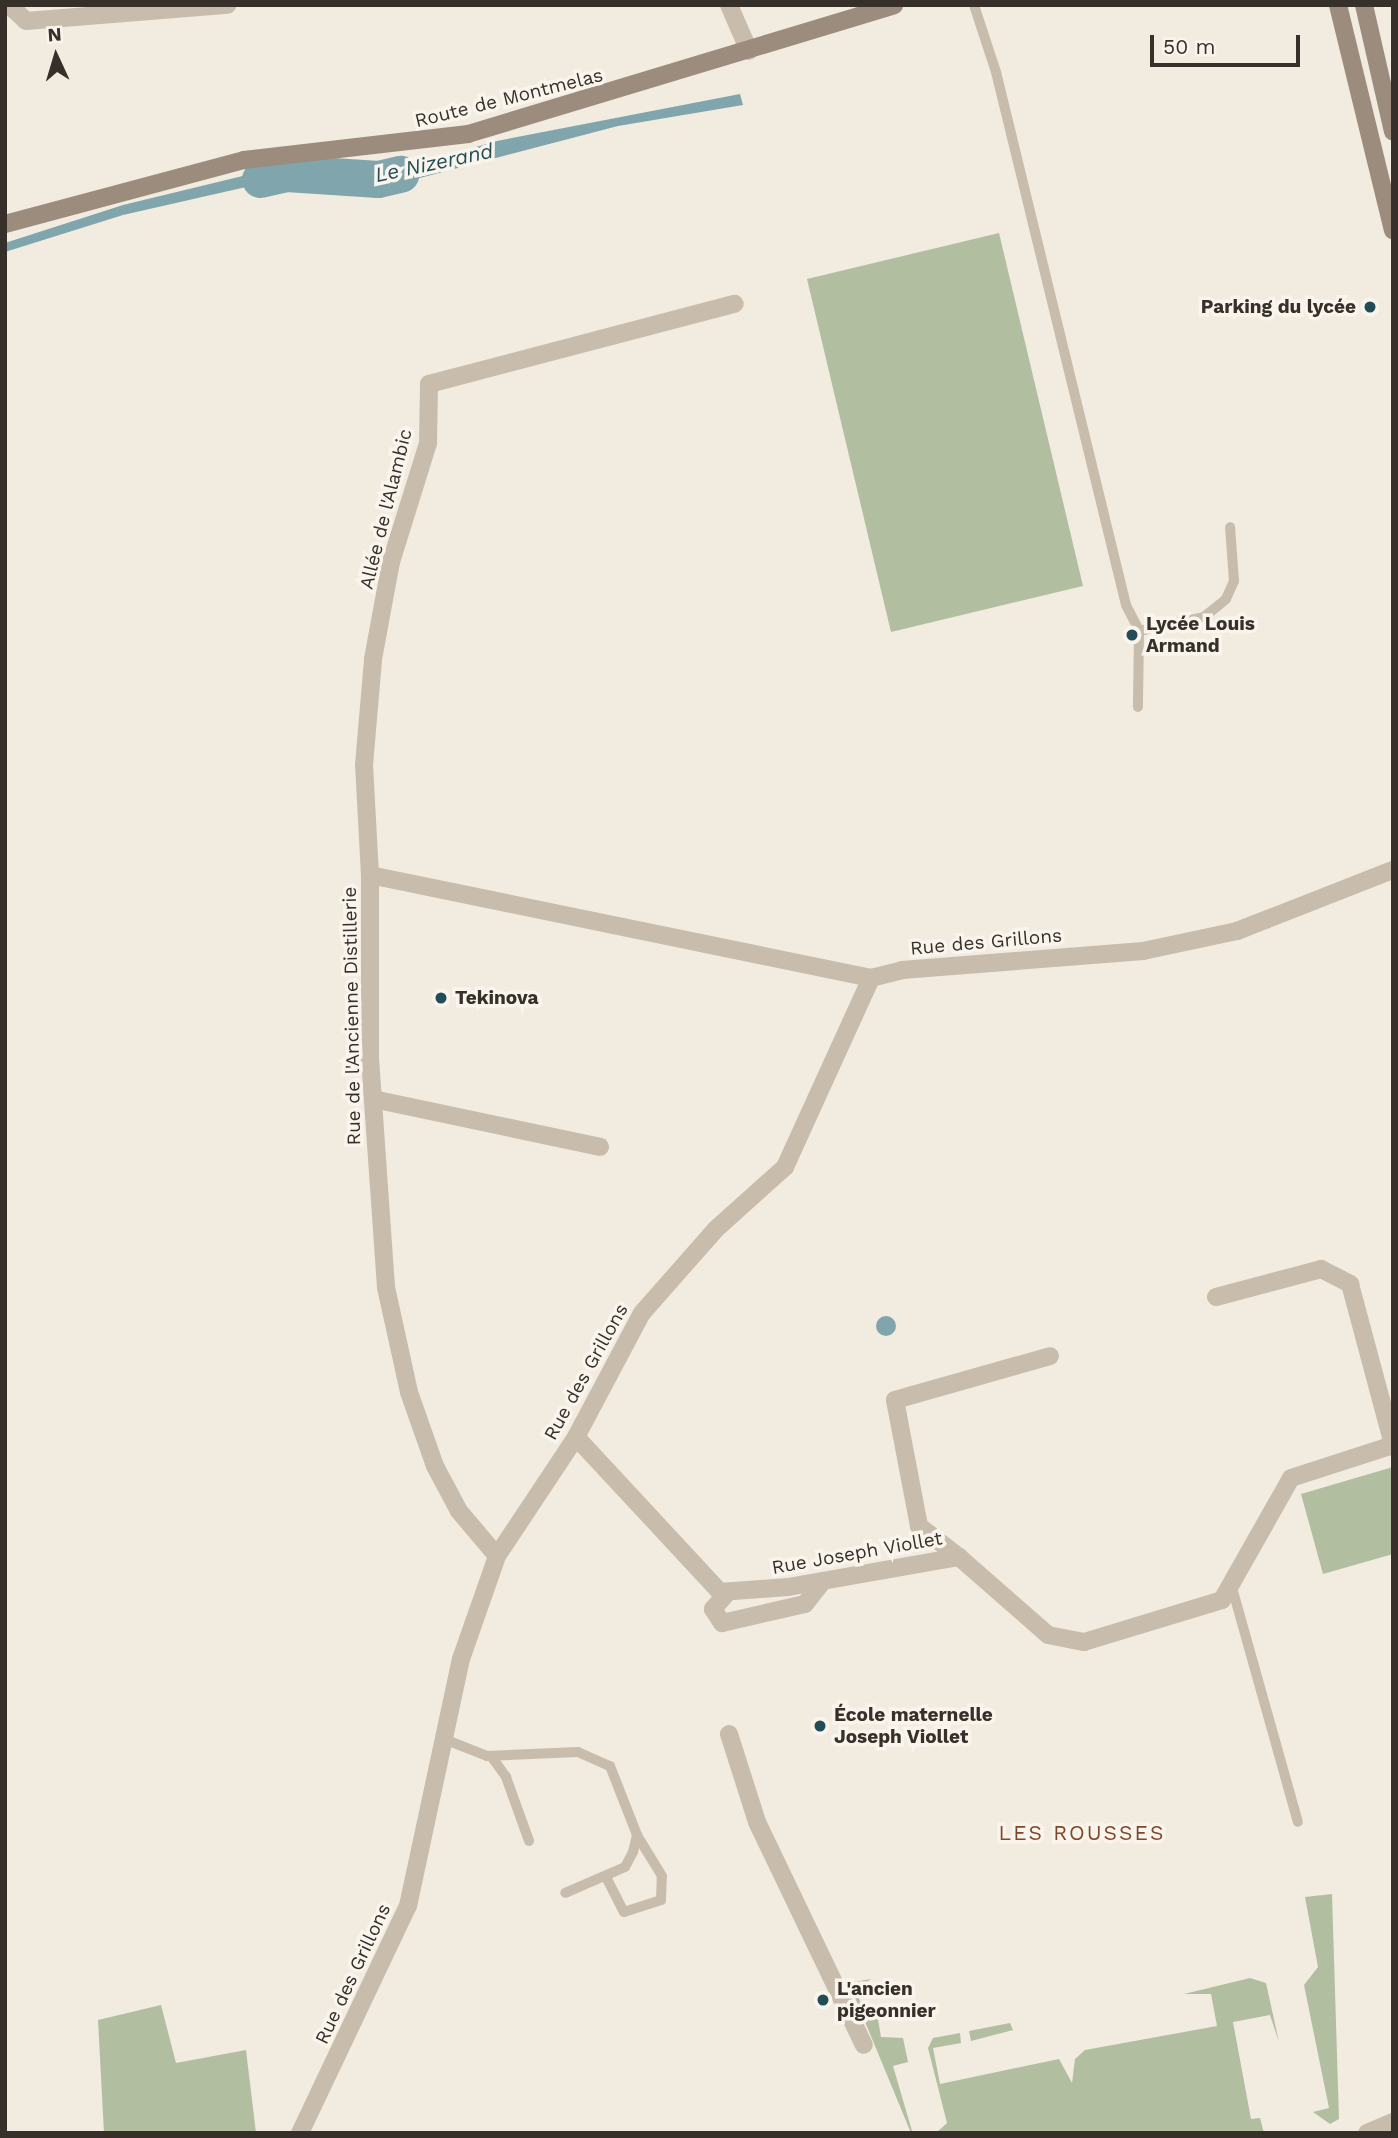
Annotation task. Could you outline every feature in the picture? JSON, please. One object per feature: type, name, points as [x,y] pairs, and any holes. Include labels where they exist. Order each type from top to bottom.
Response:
[{"type":"street","points":[[9,5],[26,21],[228,5]]},
{"type":"street","points":[[729,5],[749,51]]},
{"type":"street","name":"Route de Montmelas","points":[[5,223],[244,160],[468,134],[894,5]]},
{"type":"street","points":[[1338,5],[1393,230]]},
{"type":"street","points":[[1364,5],[1393,132]]},
{"type":"street","name":"Allée de l'Alambic","points":[[370,875],[365,765],[373,659],[391,562],[428,443],[429,384],[734,304]]},
{"type":"street","name":"Rue des Grillons","points":[[300,2133],[399,1931],[461,1660],[497,1556],[576,1437],[642,1313],[716,1229],[785,1167],[871,978],[902,970],[1143,951],[1237,932],[1393,870]]},
{"type":"street","name":"Rue de l'Ancienne Distillerie","points":[[497,1556],[459,1511],[435,1466],[409,1392],[386,1287],[373,1099],[370,875],[871,978]]},
{"type":"street","points":[[373,1099],[600,1147]]},
{"type":"street","points":[[1216,1297],[1321,1269],[1350,1284],[1393,1445]]},
{"type":"street","points":[[959,1556],[919,1526],[895,1400],[1050,1356]]},
{"type":"street","points":[[576,1437],[726,1594],[713,1609],[722,1623],[806,1604],[823,1581]]},
{"type":"street","name":"Rue Joseph Viollet","points":[[726,1594],[823,1581],[959,1556],[1048,1635],[1084,1642],[1222,1600],[1291,1478],[1393,1445]]},
{"type":"street","points":[[729,1734],[758,1822],[864,2045]]},
{"type":"street","points":[[1367,2133],[1393,2122]]},
{"type":"lane","points":[[974,5],[996,72],[1126,605],[1139,631],[1138,707]]},
{"type":"lane","points":[[1139,631],[1204,617],[1226,599],[1234,581],[1230,527]]},
{"type":"lane","points":[[1231,1584],[1298,1822]]},
{"type":"lane","points":[[444,1739],[491,1756],[597,1757],[618,1779],[637,1835],[662,1876],[661,1900],[624,1912],[606,1877]]},
{"type":"lane","points":[[491,1756],[506,1777],[529,1841]]},
{"type":"lane","points":[[565,1893],[625,1867],[637,1835]]},
{"type":"green space","points":[[999,233],[1083,586],[891,632],[807,279]]},
{"type":"green space","points":[[1393,1467],[1393,1554],[1323,1574],[1301,1494]]},
{"type":"green space","points":[[1332,1894],[1339,2119],[1330,2124],[1313,2112],[1329,2108],[1304,1985],[1318,1967],[1305,1897]]},
{"type":"green space","points":[[1250,1978],[1266,1983],[1279,2042],[1270,2015],[1233,2022],[1251,2119],[1260,2118],[1264,2133],[936,2133],[947,2123],[928,2048],[933,2038],[960,2033],[961,2043],[933,2048],[940,2084],[1059,2059],[1072,2083],[1075,2059],[1085,2050],[1217,2026],[1211,1994],[1184,1994]]},
{"type":"green space","points":[[871,1979],[856,1990],[865,2015],[877,2013],[881,2037],[903,2038],[908,2062],[893,2066],[912,2131],[924,2133],[911,2133],[849,1983]]},
{"type":"green space","points":[[161,2005],[176,2063],[246,2050],[256,2133],[104,2133],[98,2020]]},
{"type":"green space","points":[[1010,2023],[1013,2030],[971,2041],[969,2031]]},
{"type":"water","points":[[740,94],[743,105],[618,126],[416,179],[378,185],[336,172],[294,176],[123,215],[5,252],[5,243],[123,205],[276,168],[343,163],[392,171],[497,141]]},
{"type":"water","points":[[886,1316],[893,1319],[896,1326],[893,1333],[886,1336],[879,1333],[876,1326],[879,1319]]},
{"type":"waterway","name":"Le Nizerand","points":[[260,179],[286,173],[378,179],[400,174]]},
{"type":"place","name":"Parking du lycée","points":[[1370,307]]},
{"type":"place","name":"Lycée Louis Armand","points":[[1132,635]]},
{"type":"place","name":"Tekinova","points":[[441,998]]},
{"type":"place","name":"École maternelle Joseph Viollet","points":[[820,1726]]},
{"type":"place","name":"L'ancien pigeonnier","points":[[823,2000]]},
{"type":"district","name":"LES ROUSSES","points":[[1082,1833]]}]
